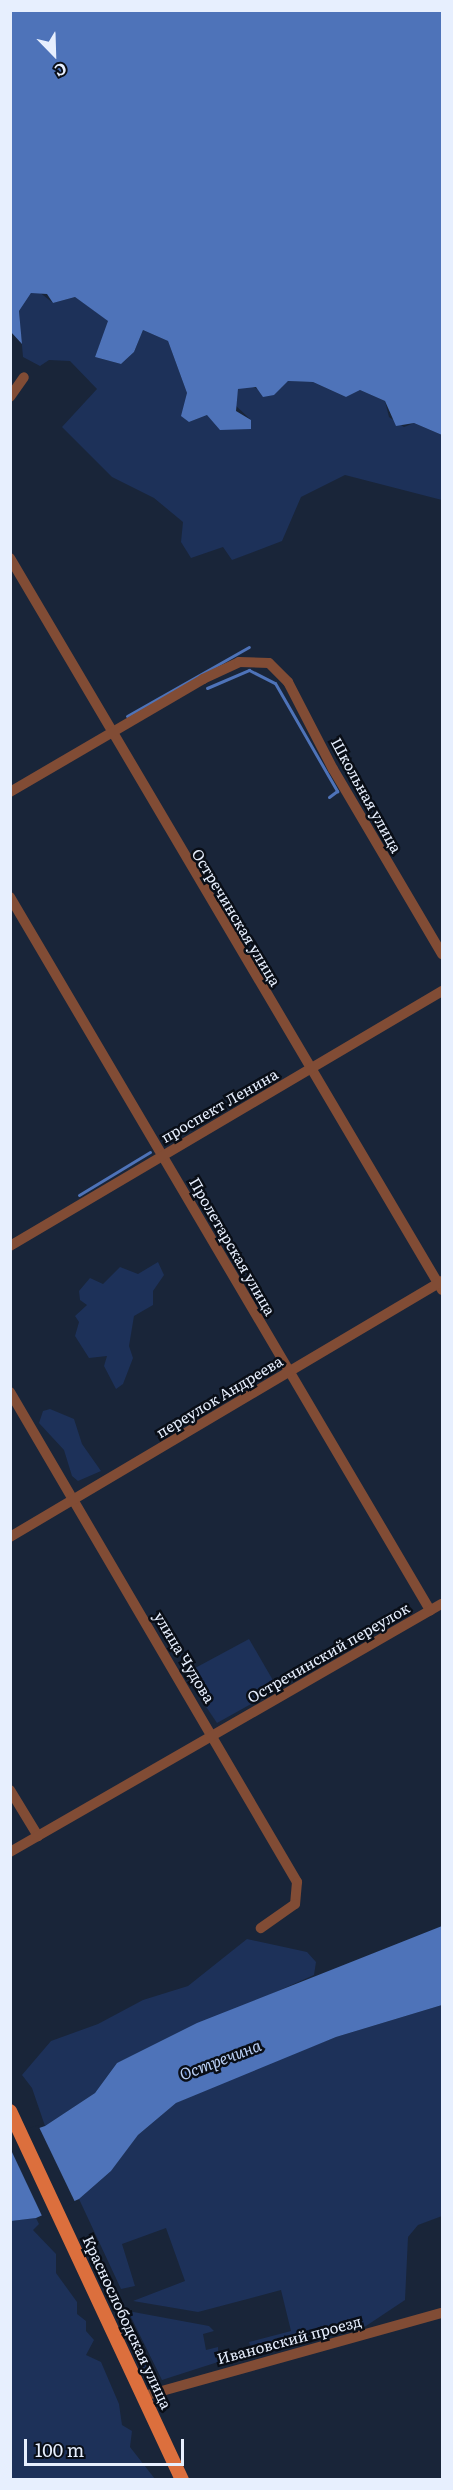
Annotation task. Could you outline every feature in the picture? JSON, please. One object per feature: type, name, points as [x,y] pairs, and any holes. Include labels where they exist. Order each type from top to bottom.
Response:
[{"type":"main road","name":"Краснослободская улица","points":[[10,2111],[59,2211],[182,2480]]},
{"type":"street","points":[[10,397],[24,376]]},
{"type":"street","name":"Остречинская улица","points":[[10,558],[117,731],[153,804],[441,1285]]},
{"type":"street","name":"Школьная улица","points":[[117,731],[203,680],[239,662],[258,659],[279,670],[288,682],[333,769],[442,954]]},
{"type":"street","points":[[10,792],[117,731]]},
{"type":"street","name":"Пролетарская улица","points":[[10,897],[430,1611]]},
{"type":"street","name":"проспект Ленина","points":[[10,1246],[442,991]]},
{"type":"street","name":"переулок Андреева","points":[[10,1536],[441,1285]]},
{"type":"street","name":"улица Чудова","points":[[10,1392],[242,1781],[266,1834],[297,1882],[295,1904],[261,1928]]},
{"type":"street","name":"Остречинский переулок","points":[[10,1852],[442,1604]]},
{"type":"street","points":[[10,1790],[38,1836]]},
{"type":"street","name":"Ивановский проезд","points":[[144,2396],[442,2313]]},
{"type":"shaded area","points":[[38,291],[53,303],[75,297],[109,321],[95,357],[121,364],[134,352],[143,330],[168,341],[187,393],[189,422],[207,415],[251,420],[235,405],[238,389],[247,385],[274,395],[288,381],[313,382],[346,397],[360,390],[385,401],[389,417],[404,427],[414,423],[442,435],[442,500],[345,475],[301,497],[282,541],[232,560],[223,547],[191,558],[181,542],[183,522],[154,498],[112,477],[62,427],[97,389],[70,361],[49,360],[40,366],[23,357],[19,311],[31,293]]},
{"type":"shaded area","points":[[158,1262],[164,1275],[153,1291],[153,1305],[134,1316],[129,1346],[133,1358],[123,1384],[116,1389],[104,1366],[107,1356],[89,1358],[75,1336],[79,1322],[75,1316],[87,1305],[80,1300],[79,1291],[90,1278],[103,1284],[120,1267],[138,1274]]},
{"type":"shaded area","points":[[50,1409],[74,1419],[82,1444],[101,1471],[78,1481],[72,1476],[64,1450],[39,1423],[43,1411]]},
{"type":"shaded area","points":[[249,1639],[278,1689],[217,1723],[184,1674]]},
{"type":"shaded area","points":[[247,1939],[307,1952],[316,1962],[314,1975],[117,2063],[95,2093],[45,2126],[32,2088],[22,2075],[51,2041],[98,2024],[143,2000],[188,1986]]},
{"type":"shaded area","points":[[442,2005],[442,2216],[418,2225],[408,2237],[405,2300],[363,2328],[312,2334],[297,2344],[253,2354],[249,2342],[291,2331],[281,2290],[198,2312],[133,2301],[185,2281],[166,2228],[122,2244],[135,2286],[121,2289],[79,2199],[111,2171],[138,2135],[176,2103],[216,2084],[336,2037]]},
{"type":"shaded area","points":[[36,2218],[39,2224],[33,2230],[56,2254],[56,2273],[77,2302],[77,2314],[86,2321],[86,2331],[94,2340],[86,2355],[101,2362],[119,2404],[122,2425],[132,2431],[130,2447],[155,2479],[11,2479],[10,2221]]},
{"type":"shaded area","points":[[128,2311],[209,2326],[214,2331],[203,2334],[206,2350],[218,2347],[218,2362],[162,2380]]},
{"type":"shaded area","points":[[124,2313],[157,2381],[146,2376],[121,2320]]},
{"type":"water","points":[[10,11],[442,11],[442,435],[414,423],[396,426],[385,401],[360,390],[346,397],[313,382],[288,381],[274,395],[263,397],[256,387],[238,389],[236,411],[251,420],[251,429],[220,430],[207,415],[189,422],[181,416],[187,393],[168,341],[143,330],[134,352],[121,364],[95,357],[108,321],[75,297],[53,303],[47,294],[31,293],[19,311],[22,344],[11,332]]},
{"type":"water","name":"Остречина","points":[[442,1926],[442,2005],[336,2037],[176,2103],[138,2135],[111,2171],[79,2199],[36,2218],[11,2221],[10,2138],[45,2126],[95,2093],[117,2063],[197,2023]]},
{"type":"pier","points":[[38,2125],[75,2202],[43,2218],[11,2150],[10,2135]]},
{"type":"waterway","points":[[127,716],[249,647]]},
{"type":"waterway","points":[[207,688],[249,670],[275,683],[337,791],[329,797]]},
{"type":"waterway","points":[[79,1195],[150,1152]]}]
